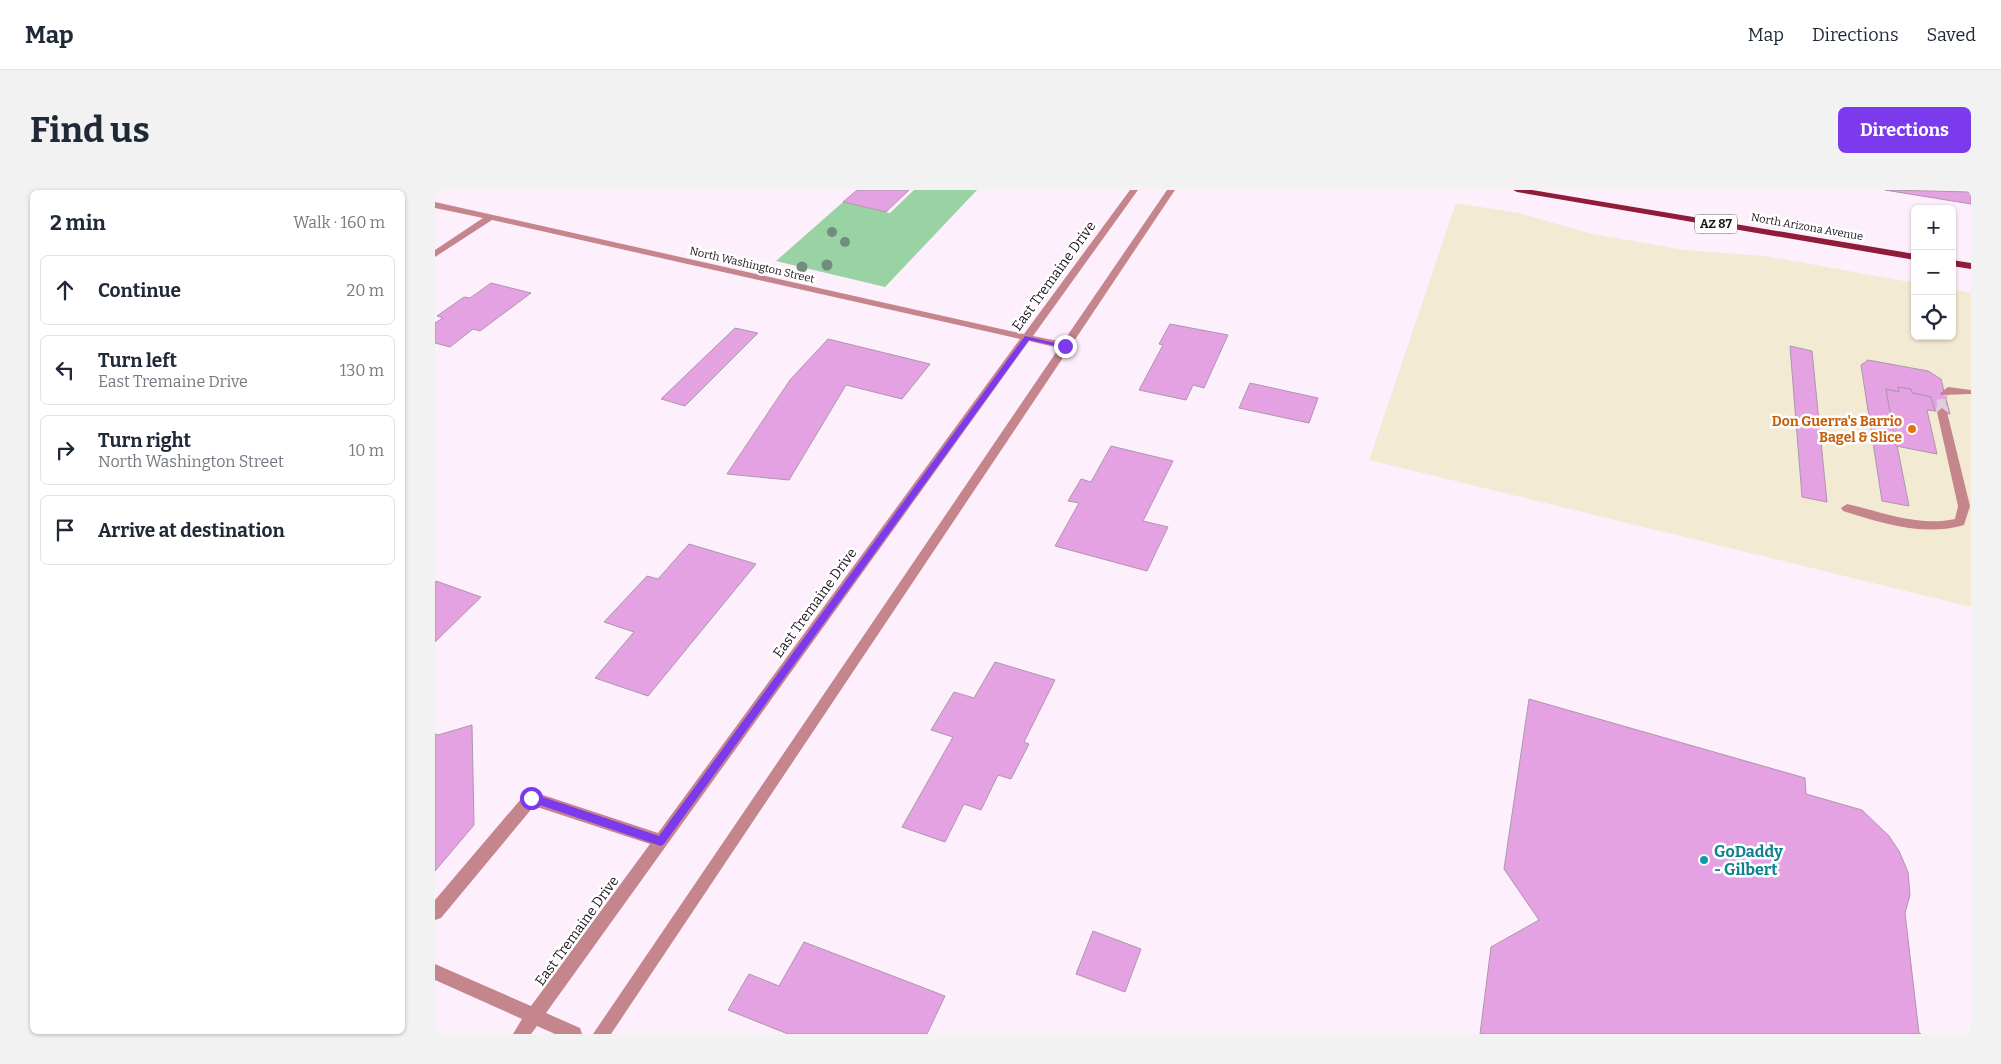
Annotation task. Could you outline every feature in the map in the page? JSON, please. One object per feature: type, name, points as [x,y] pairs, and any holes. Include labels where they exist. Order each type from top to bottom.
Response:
[{"type":"main road","name":"North Arizona Avenue","points":[[1522,190],[1911,256]]},
{"type":"main road","points":[[1956,264],[1971,266]]},
{"type":"street","name":"East Tremaine Drive","points":[[521,1034],[1134,190]]},
{"type":"street","points":[[601,1034],[1171,190]]},
{"type":"street","name":"North Washington Street","points":[[435,205],[1065,346]]},
{"type":"street","points":[[435,254],[491,217]]},
{"type":"street","points":[[1945,393],[1948,390],[1967,392]]},
{"type":"street","points":[[1847,508],[1922,524],[1948,526],[1960,522],[1964,506],[1943,412]]},
{"type":"street","points":[[435,912],[531,798],[661,841]]},
{"type":"street","points":[[435,972],[574,1034]]},
{"type":"shaded area","points":[[1456,203],[1518,213],[1593,234],[1684,250],[1765,256],[1911,282],[1911,340],[1956,340],[1956,290],[1971,293],[1971,607],[1369,460]]},
{"type":"green space","points":[[914,190],[977,190],[885,287],[776,261],[843,202],[890,213]]},
{"type":"building","points":[[857,190],[909,190],[886,212],[843,202]]},
{"type":"building","points":[[1885,190],[1971,192],[1971,204]]},
{"type":"building","points":[[491,283],[531,293],[480,331],[473,329],[450,347],[435,343],[435,323],[443,318],[437,316],[464,297],[470,298]]},
{"type":"building","points":[[1170,324],[1228,335],[1204,388],[1193,385],[1186,400],[1139,390],[1163,345],[1159,344]]},
{"type":"building","points":[[735,328],[758,333],[685,406],[661,399]]},
{"type":"building","points":[[828,339],[930,364],[902,399],[846,385],[789,480],[727,474],[790,380]]},
{"type":"building","points":[[1790,346],[1812,351],[1827,502],[1802,497]]},
{"type":"building","points":[[1868,360],[1928,371],[1941,379],[1950,414],[1935,411],[1931,397],[1912,393],[1911,389],[1898,387],[1899,392],[1886,389],[1909,506],[1882,501],[1861,365]]},
{"type":"building","points":[[1250,383],[1318,398],[1309,423],[1239,408]]},
{"type":"building","name":"Don Guerra's Barrio Bagel & Slice","points":[[1898,387],[1911,389],[1912,393],[1931,397],[1935,411],[1927,410],[1937,454],[1896,446],[1886,389],[1899,392]]},
{"type":"building","points":[[1111,446],[1173,461],[1143,521],[1168,527],[1147,571],[1055,546],[1079,503],[1068,501],[1081,479],[1091,482]]},
{"type":"building","points":[[689,544],[756,564],[648,696],[595,678],[634,632],[604,622],[647,576],[658,579]]},
{"type":"building","points":[[436,581],[481,597],[435,642],[435,583]]},
{"type":"building","points":[[995,662],[1055,680],[1024,742],[1029,744],[1011,779],[998,775],[981,810],[964,804],[945,842],[902,827],[953,737],[931,730],[954,692],[974,698]]},
{"type":"building","name":"GoDaddy - Gilbert","points":[[1529,699],[1805,778],[1806,794],[1862,810],[1889,836],[1899,851],[1908,872],[1910,895],[1905,913],[1919,1033],[1921,1034],[1480,1034],[1491,947],[1539,920],[1504,869]]},
{"type":"building","points":[[472,725],[474,825],[435,871],[435,734],[438,735]]},
{"type":"building","points":[[1093,931],[1141,949],[1125,992],[1076,974]]},
{"type":"building","points":[[804,942],[945,996],[927,1034],[788,1034],[728,1010],[749,974],[779,986]]},
{"type":"tunnel","points":[[1942,408],[1941,399],[1945,393]]},
{"type":"place","name":"Don Guerra's Barrio Bagel & Slice","points":[[1912,429]]},
{"type":"place","name":"GoDaddy - Gilbert","points":[[1704,860]]},
{"type":"route","points":[[531,798],[661,841],[1027,338],[1065,346]]}]
